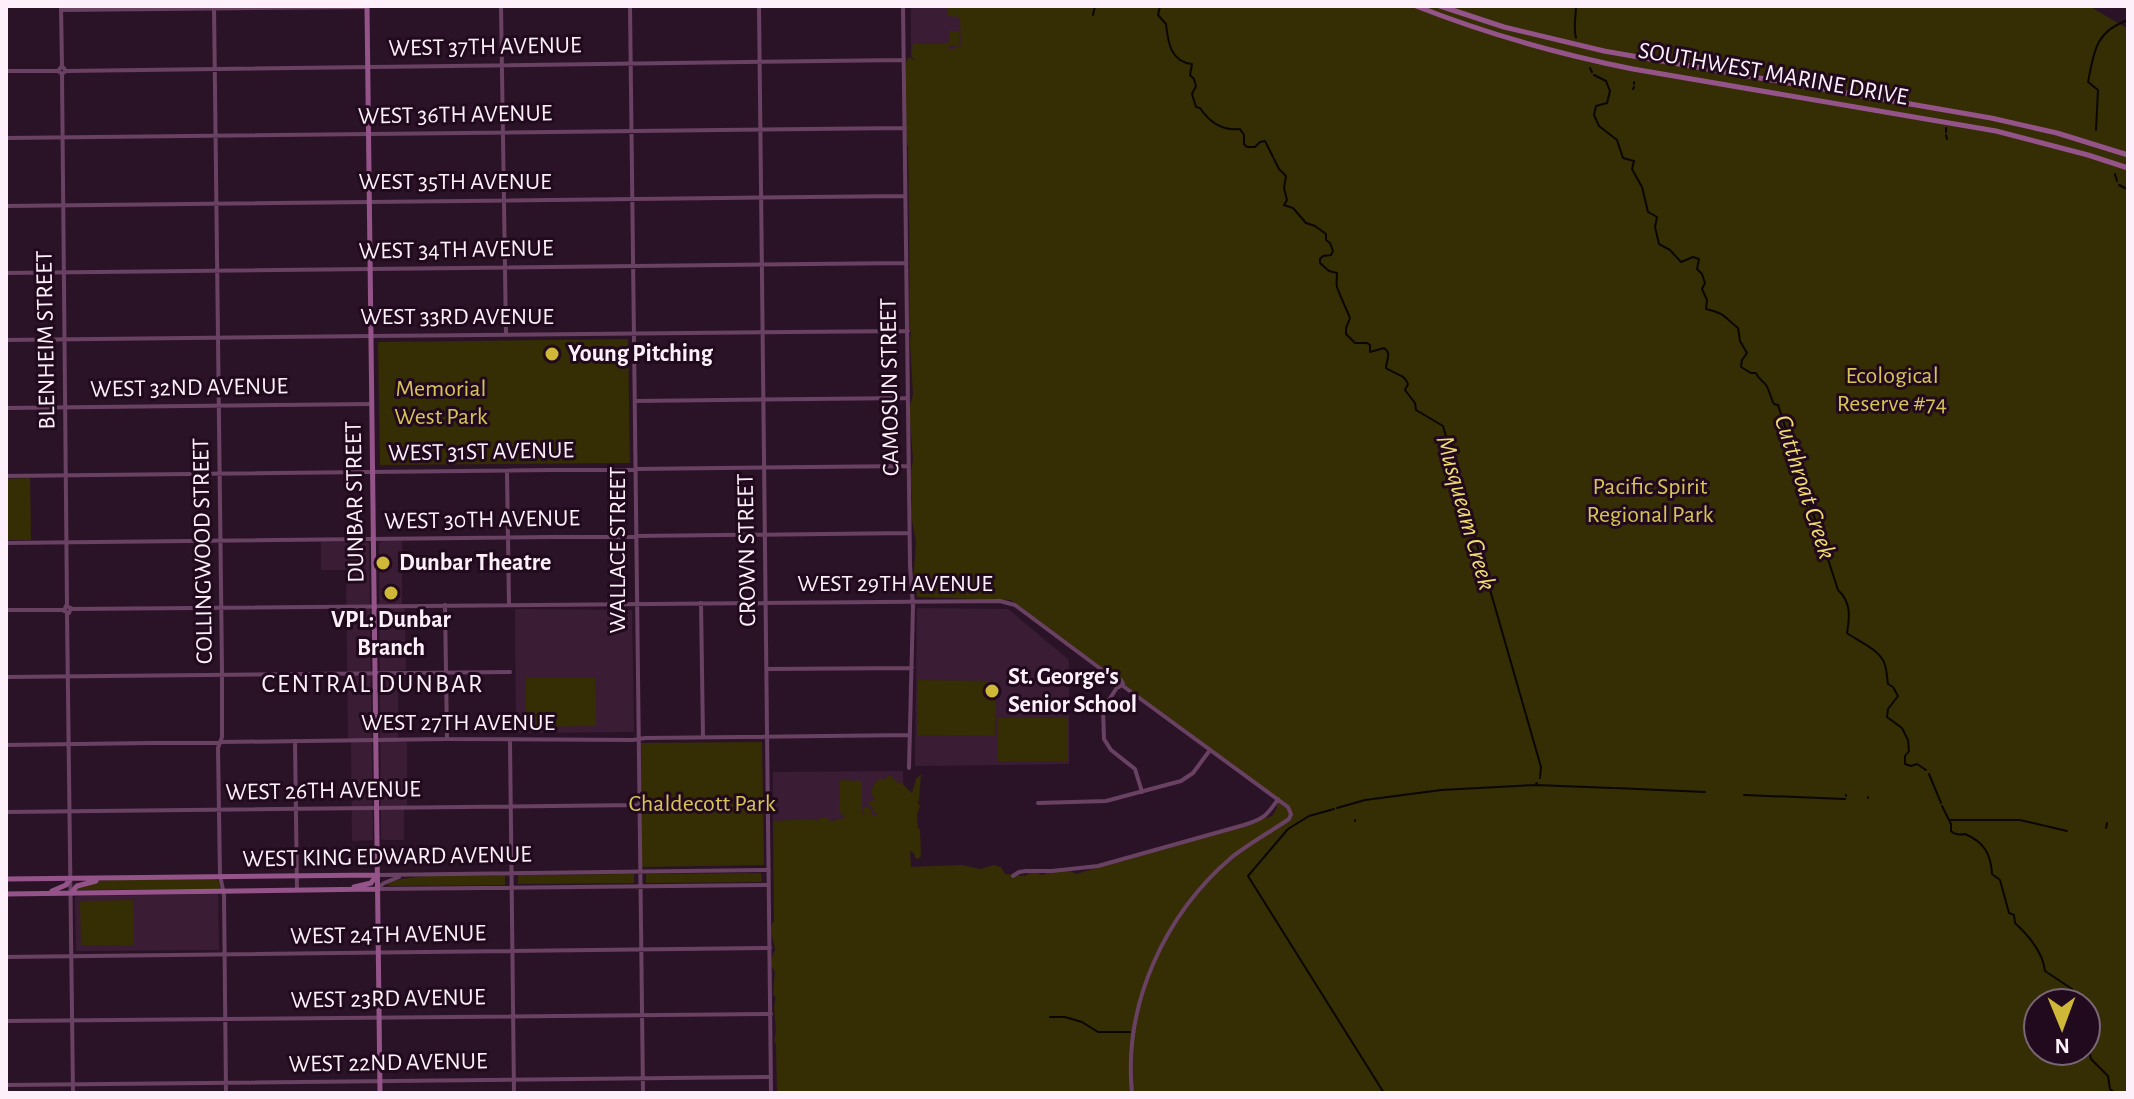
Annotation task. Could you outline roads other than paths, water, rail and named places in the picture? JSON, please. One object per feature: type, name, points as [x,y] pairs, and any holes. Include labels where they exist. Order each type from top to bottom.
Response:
[{"type":"main road","name":"DUNBAR STREET","points":[[367,6],[380,1093]]},
{"type":"main road","name":"SOUTHWEST MARINE DRIVE","points":[[1416,6],[1491,34],[1574,57],[1996,131],[2073,150],[2128,168]]},
{"type":"main road","name":"SOUTHWEST MARINE DRIVE","points":[[1440,6],[1504,27],[1589,48],[1991,118],[2057,133],[2128,155]]},
{"type":"main road","name":"WEST KING EDWARD AVENUE","points":[[6,879],[377,875]]},
{"type":"main road","points":[[351,889],[371,883],[377,875]]},
{"type":"main road","points":[[43,893],[66,885],[70,878]]},
{"type":"main road","points":[[71,893],[78,886],[109,878]]},
{"type":"main road","name":"WEST KING EDWARD AVENUE","points":[[6,894],[377,889]]},
{"type":"street","points":[[61,8],[367,6]]},
{"type":"street","points":[[501,6],[506,335]]},
{"type":"street","name":"WALLACE STREET","points":[[630,6],[643,1093]]},
{"type":"street","name":"CROWN STREET","points":[[759,6],[771,1093]]},
{"type":"street","name":"CAMOSUN STREET","points":[[903,6],[912,601],[909,768]]},
{"type":"street","name":"BLENHEIM STREET","points":[[61,8],[73,1093]]},
{"type":"street","name":"COLLINGWOOD STREET","points":[[214,8],[222,675],[222,737],[218,748],[220,877],[224,891],[226,1093]]},
{"type":"street","name":"WEST 37TH AVENUE","points":[[6,71],[904,60]]},
{"type":"street","name":"WEST 36TH AVENUE","points":[[6,138],[905,128]]},
{"type":"street","name":"WEST 35TH AVENUE","points":[[6,206],[905,196]]},
{"type":"street","name":"WEST 34TH AVENUE","points":[[6,273],[906,263]]},
{"type":"street","name":"WEST 33RD AVENUE","points":[[6,340],[908,331]]},
{"type":"street","points":[[635,401],[908,398]]},
{"type":"street","name":"WEST 32ND AVENUE","points":[[6,408],[371,404]]},
{"type":"street","name":"WEST 31ST AVENUE","points":[[6,476],[908,466]]},
{"type":"street","points":[[507,470],[509,605]]},
{"type":"street","name":"WEST 30TH AVENUE","points":[[6,543],[909,533]]},
{"type":"street","name":"WEST 29TH AVENUE","points":[[6,610],[1008,602],[1278,799]]},
{"type":"street","points":[[701,603],[703,737]]},
{"type":"street","points":[[445,605],[447,739]]},
{"type":"street","points":[[767,669],[912,668]]},
{"type":"street","points":[[6,677],[510,672]]},
{"type":"street","points":[[1119,684],[1103,709],[1104,739],[1111,750],[1135,769],[1142,792]]},
{"type":"street","name":"WEST 27TH AVENUE","points":[[6,745],[910,735]]},
{"type":"street","points":[[295,741],[297,890]]},
{"type":"street","points":[[510,741],[514,1093]]},
{"type":"street","points":[[1038,803],[1106,801],[1142,792],[1186,778],[1210,750]]},
{"type":"street","points":[[1013,876],[1026,871],[1098,866],[1244,825],[1269,814],[1278,799],[1290,811],[1289,819],[1234,856],[1201,887],[1179,917],[1156,958],[1135,1022],[1130,1062],[1132,1093]]},
{"type":"street","name":"WEST 26TH AVENUE","points":[[6,812],[639,805]]},
{"type":"street","name":"WEST KING EDWARD AVENUE","points":[[377,875],[769,870]]},
{"type":"street","points":[[377,889],[384,883],[415,875]]},
{"type":"street","name":"WEST KING EDWARD AVENUE","points":[[377,889],[768,885]]},
{"type":"street","name":"WEST 24TH AVENUE","points":[[6,957],[770,948]]},
{"type":"street","name":"WEST 23RD AVENUE","points":[[6,1021],[771,1014]]},
{"type":"street","name":"WEST 22ND AVENUE","points":[[6,1085],[771,1077]]},
{"type":"waterway","points":[[1093,15],[1095,6]]},
{"type":"waterway","name":"Musqueam Creek","points":[[1160,6],[1158,15],[1166,24],[1172,50],[1179,60],[1192,64],[1190,75],[1196,86],[1192,94],[1196,107],[1217,125],[1240,129],[1247,147],[1255,147],[1265,141],[1273,157]]},
{"type":"waterway","name":"Cutthroat Creek","points":[[1576,6],[1576,38]]},
{"type":"waterway","points":[[2096,130],[2098,90],[2088,82],[2094,53],[2108,31],[2128,20]]},
{"type":"waterway","name":"Cutthroat Creek","points":[[1590,68],[1592,72]]},
{"type":"waterway","name":"Cutthroat Creek","points":[[1594,75],[1606,81],[1610,91],[1607,103],[1596,106],[1594,115],[1599,126],[1617,140],[1623,158],[1634,161],[1632,169],[1642,187],[1648,212],[1657,217],[1655,227],[1659,244],[1681,262],[1693,257],[1699,259],[1697,269],[1705,283],[1702,289],[1707,300],[1706,309],[1721,314],[1738,328],[1740,341],[1747,353],[1741,367],[1756,373],[1767,387],[1774,404],[1778,405],[1838,590],[1847,604],[1847,633],[1874,650],[1883,660],[1888,684],[1898,696],[1888,709],[1887,717],[1902,728],[1908,740],[1905,764],[1917,764],[1926,770]]},
{"type":"waterway","points":[[1946,135],[1947,139]]},
{"type":"waterway","name":"Musqueam Creek","points":[[1274,159],[1286,176],[1284,188],[1287,200],[1284,205],[1293,208],[1306,223],[1326,234],[1326,240],[1330,243],[1333,251],[1331,255],[1323,256],[1320,263],[1337,273],[1337,287],[1350,318],[1346,334],[1355,343],[1370,345],[1370,352],[1384,348],[1388,355],[1386,368],[1407,381],[1405,390],[1415,403],[1416,410],[1443,426],[1541,767],[1540,778]]},
{"type":"waterway","points":[[2115,174],[2117,181]]},
{"type":"waterway","points":[[2119,185],[2127,189]]},
{"type":"waterway","name":"Cutthroat Creek","points":[[1929,774],[1941,803]]},
{"type":"waterway","name":"Musqueam Creek","points":[[1337,808],[1365,800],[1441,790],[1537,783]]},
{"type":"waterway","points":[[1535,785],[1613,788]]},
{"type":"waterway","points":[[1615,788],[1705,792]]},
{"type":"waterway","points":[[1744,795],[1845,799]]},
{"type":"waterway","name":"Cutthroat Creek","points":[[1942,806],[1951,831],[1972,837],[1985,850],[1992,874],[2000,880],[2009,913],[2014,915],[2015,923],[2030,938],[2045,971],[2069,987]]},
{"type":"waterway","name":"Musqueam Creek","points":[[1334,809],[1309,816],[1288,829],[1248,876],[1384,1093]]},
{"type":"waterway","points":[[1950,820],[2020,820],[2067,831]]},
{"type":"waterway","points":[[2106,828],[2107,823]]},
{"type":"waterway","points":[[1050,1017],[1082,1022],[1098,1032],[1130,1032]]},
{"type":"waterway","name":"Cutthroat Creek","points":[[2099,1067],[2108,1076],[2110,1089],[2115,1093]]},
{"type":"place","name":"Young Pitching","points":[[552,354]]},
{"type":"place","name":"Dunbar Theatre","points":[[383,563]]},
{"type":"place","name":"VPL: Dunbar Branch","points":[[391,593]]},
{"type":"place","name":"St. George's Senior School","points":[[992,691]]},
{"type":"district","name":"CENTRAL DUNBAR","points":[[373,684]]},
{"type":"park label","name":"Ecological Reserve #74","points":[[1892,390]]},
{"type":"park label","name":"Memorial West Park","points":[[441,403]]},
{"type":"park label","name":"Pacific Spirit Regional Park","points":[[1650,501]]},
{"type":"park label","name":"Chaldecott Park","points":[[702,804]]}]
